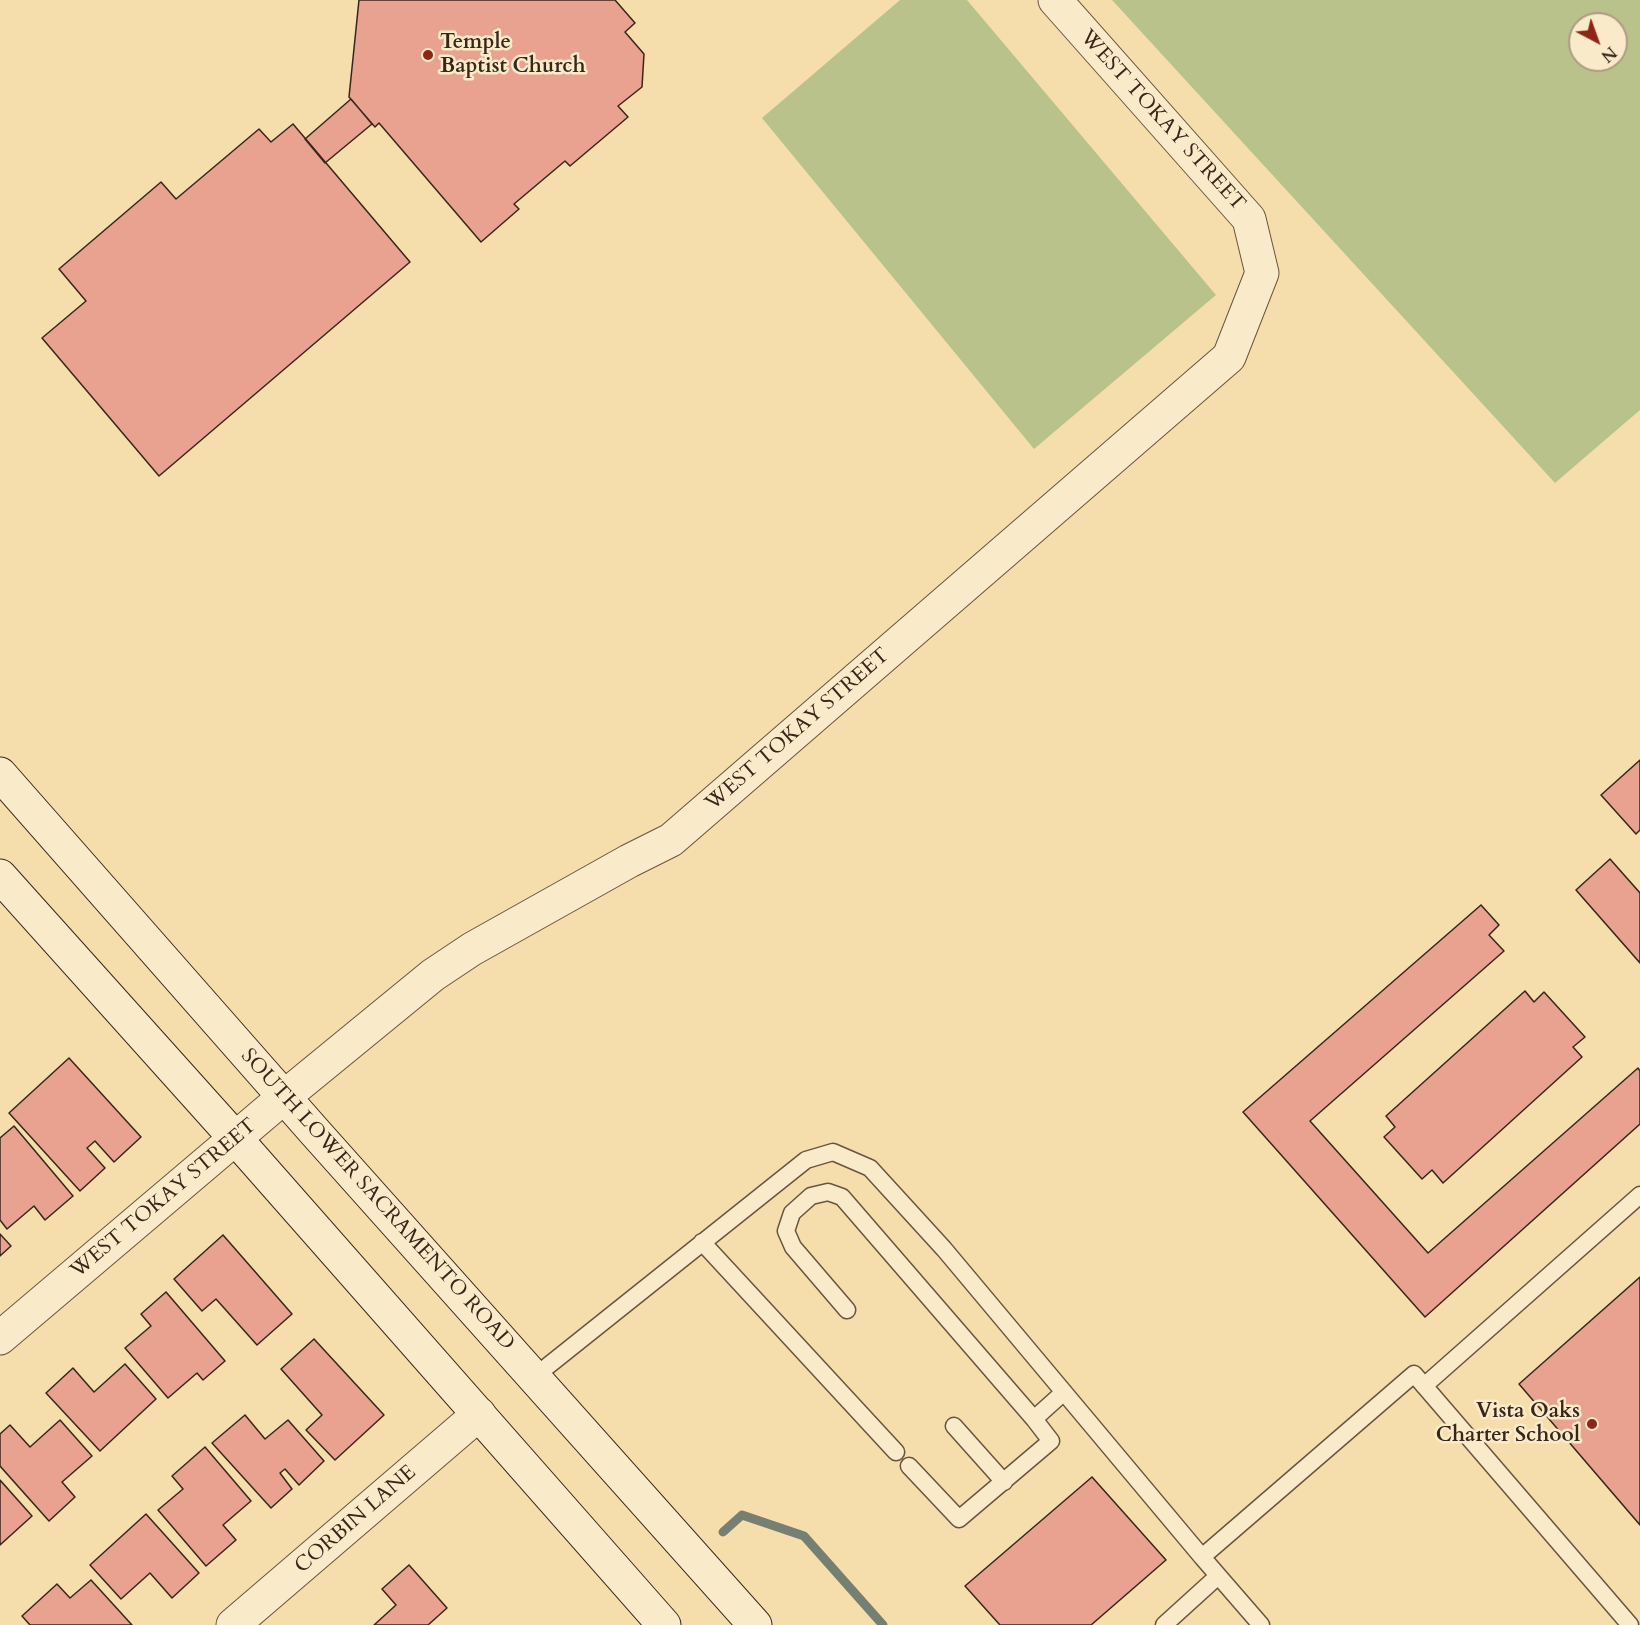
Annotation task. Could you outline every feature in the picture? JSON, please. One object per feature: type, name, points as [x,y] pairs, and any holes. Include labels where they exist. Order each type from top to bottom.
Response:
[{"type":"street","name":"WEST TOKAY STREET","points":[[0,1338],[284,1097],[433,975],[472,949],[670,840],[1229,357],[1262,273],[1249,219],[1055,0]]},
{"type":"street","name":"SOUTH LOWER SACRAMENTO ROAD","points":[[0,774],[284,1097],[755,1625]]},
{"type":"street","points":[[0,876],[236,1138],[664,1625]]},
{"type":"street","name":"CORBIN LANE","points":[[233,1625],[478,1414]]},
{"type":"lane","points":[[534,1377],[806,1160],[832,1152],[870,1168],[944,1249],[1261,1625]]},
{"type":"lane","points":[[848,1310],[793,1247],[786,1231],[792,1213],[811,1196],[828,1192],[842,1197],[1051,1441],[959,1519],[909,1466]]},
{"type":"lane","points":[[1424,1386],[1640,1196]]},
{"type":"lane","points":[[702,1242],[896,1452]]},
{"type":"lane","points":[[1202,1557],[1414,1374],[1630,1625]]},
{"type":"lane","points":[[1034,1419],[1064,1392]]},
{"type":"lane","points":[[954,1426],[1004,1482]]},
{"type":"lane","points":[[1164,1625],[1218,1576]]},
{"type":"green space","points":[[900,0],[967,0],[1216,295],[1034,449],[762,118]]},
{"type":"green space","points":[[1112,0],[1640,0],[1640,410],[1555,483]]},
{"type":"building","points":[[359,0],[615,0],[635,23],[625,32],[644,54],[642,87],[618,106],[628,117],[570,166],[565,161],[514,204],[519,209],[481,242],[379,123],[375,127],[349,97]]},
{"type":"building","points":[[351,99],[372,124],[325,163],[305,139]]},
{"type":"building","points":[[293,124],[410,262],[159,476],[42,338],[86,301],[59,269],[161,182],[176,199],[259,129],[271,142]]},
{"type":"building","points":[[1640,760],[1640,830],[1636,834],[1601,795]]},
{"type":"building","points":[[1610,859],[1640,893],[1640,963],[1576,890]]},
{"type":"building","points":[[1481,905],[1499,925],[1489,935],[1504,951],[1310,1121],[1428,1253],[1638,1068],[1640,1071],[1640,1124],[1425,1317],[1243,1112]]},
{"type":"building","points":[[1525,991],[1534,1002],[1544,992],[1585,1037],[1573,1047],[1582,1057],[1443,1183],[1432,1170],[1422,1179],[1384,1137],[1395,1127],[1386,1116]]},
{"type":"building","points":[[69,1058],[141,1137],[114,1162],[95,1141],[87,1148],[105,1168],[80,1191],[9,1113]]},
{"type":"building","points":[[14,1126],[73,1196],[45,1220],[34,1206],[7,1229],[0,1220],[0,1138]]},
{"type":"building","points":[[0,1234],[11,1246],[0,1256]]},
{"type":"building","points":[[223,1235],[292,1314],[257,1345],[216,1299],[202,1311],[174,1279]]},
{"type":"building","points":[[1640,1277],[1640,1525],[1519,1384]]},
{"type":"building","points":[[166,1292],[225,1361],[203,1380],[197,1373],[168,1398],[125,1348],[151,1326],[141,1314]]},
{"type":"building","points":[[314,1339],[384,1415],[335,1460],[306,1430],[322,1415],[281,1369]]},
{"type":"building","points":[[125,1364],[156,1399],[100,1451],[46,1393],[73,1368],[94,1392]]},
{"type":"building","points":[[245,1415],[265,1439],[288,1420],[324,1461],[299,1485],[285,1469],[280,1473],[292,1489],[271,1508],[212,1443]]},
{"type":"building","points":[[60,1420],[92,1456],[62,1482],[75,1497],[49,1521],[0,1466],[0,1434],[10,1425],[30,1447]]},
{"type":"building","points":[[205,1447],[251,1501],[223,1525],[236,1540],[206,1566],[158,1510],[183,1489],[172,1476]]},
{"type":"building","points":[[1092,1477],[1166,1560],[1091,1625],[1000,1625],[965,1586]]},
{"type":"building","points":[[0,1480],[32,1516],[0,1545]]},
{"type":"building","points":[[146,1514],[199,1573],[172,1598],[150,1573],[121,1599],[90,1565]]},
{"type":"building","points":[[409,1565],[447,1608],[428,1625],[374,1625],[396,1605],[382,1589]]},
{"type":"building","points":[[91,1580],[132,1625],[30,1625],[22,1616],[57,1584],[70,1598]]},
{"type":"waterway","points":[[723,1532],[742,1515],[804,1536],[883,1625]]},
{"type":"place","name":"Temple Baptist Church","points":[[428,55]]},
{"type":"place","name":"Vista Oaks Charter School","points":[[1592,1424]]}]
